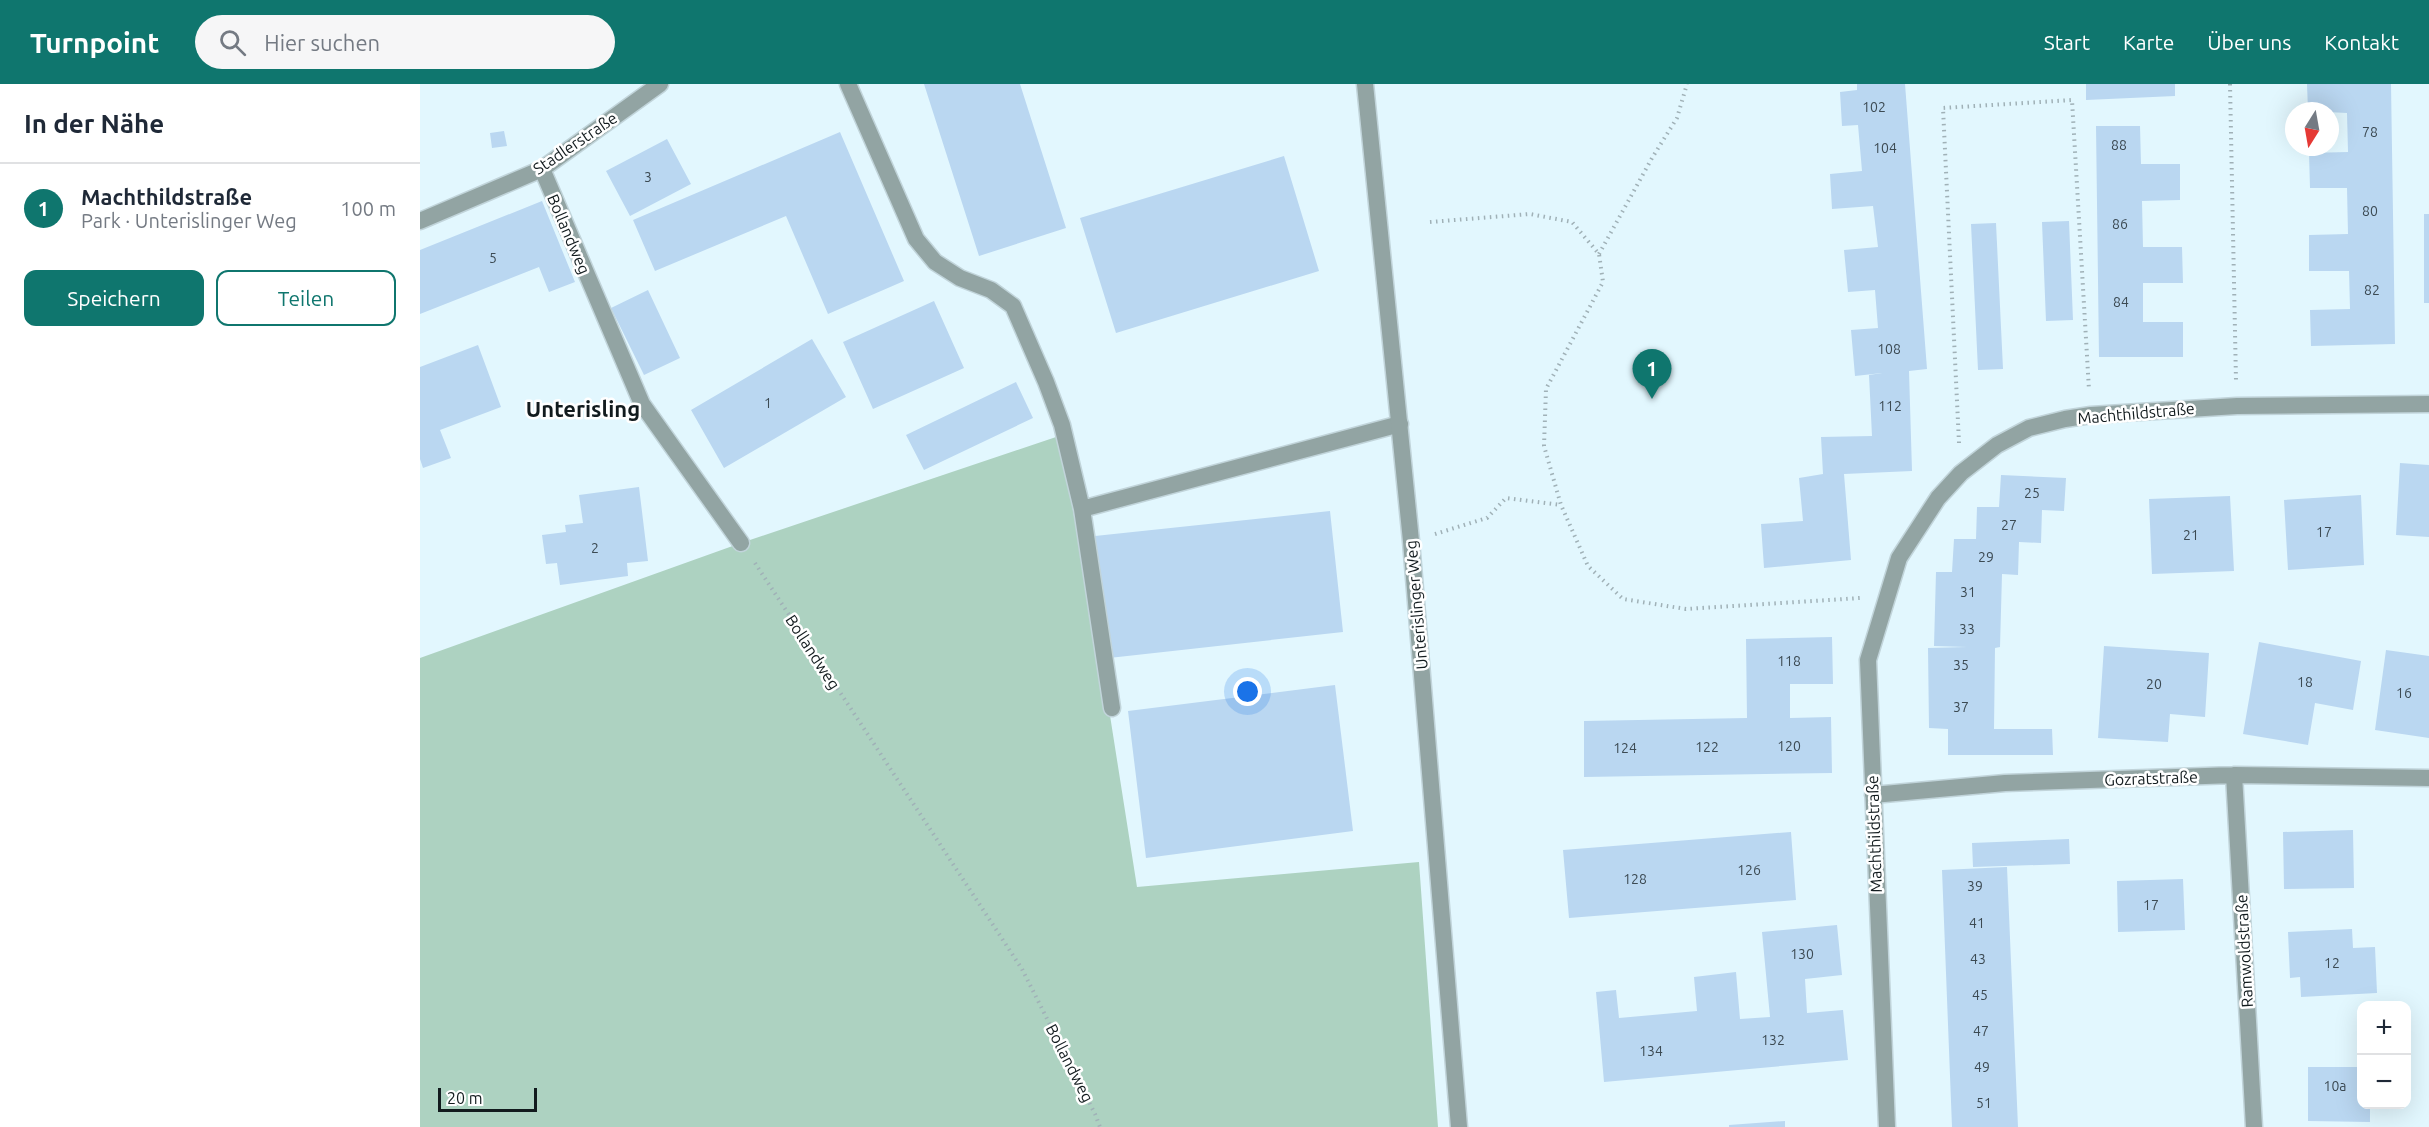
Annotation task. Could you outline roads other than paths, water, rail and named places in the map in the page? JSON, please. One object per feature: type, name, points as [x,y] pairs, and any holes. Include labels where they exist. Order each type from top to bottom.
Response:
[{"type":"street","name":"Stadlerstraße","points":[[420,221],[542,169],[660,84]]},
{"type":"street","points":[[848,84],[916,239],[934,262],[960,278],[991,290],[1013,306],[1062,425],[1082,508],[1112,708]]},
{"type":"street","name":"Unterislinger Weg","points":[[1365,84],[1411,541],[1459,1127]]},
{"type":"street","name":"Bollandweg","points":[[542,169],[642,404],[741,543]]},
{"type":"street","name":"Machthildstraße","points":[[1887,1127],[1868,660],[1899,558],[1938,498],[1961,473],[1997,446],[2029,428],[2091,415],[2237,406],[2429,404]]},
{"type":"street","points":[[1082,508],[1400,424]]},
{"type":"street","name":"Gozratstraße","points":[[1873,795],[2005,783],[2234,775],[2429,778]]},
{"type":"street","name":"Ramwoldstraße","points":[[2234,775],[2254,1127]]},
{"type":"place","name":"Machthildstraße","points":[[1652,399]]},
{"type":"district","name":"Unterisling","points":[[583,408]]}]
